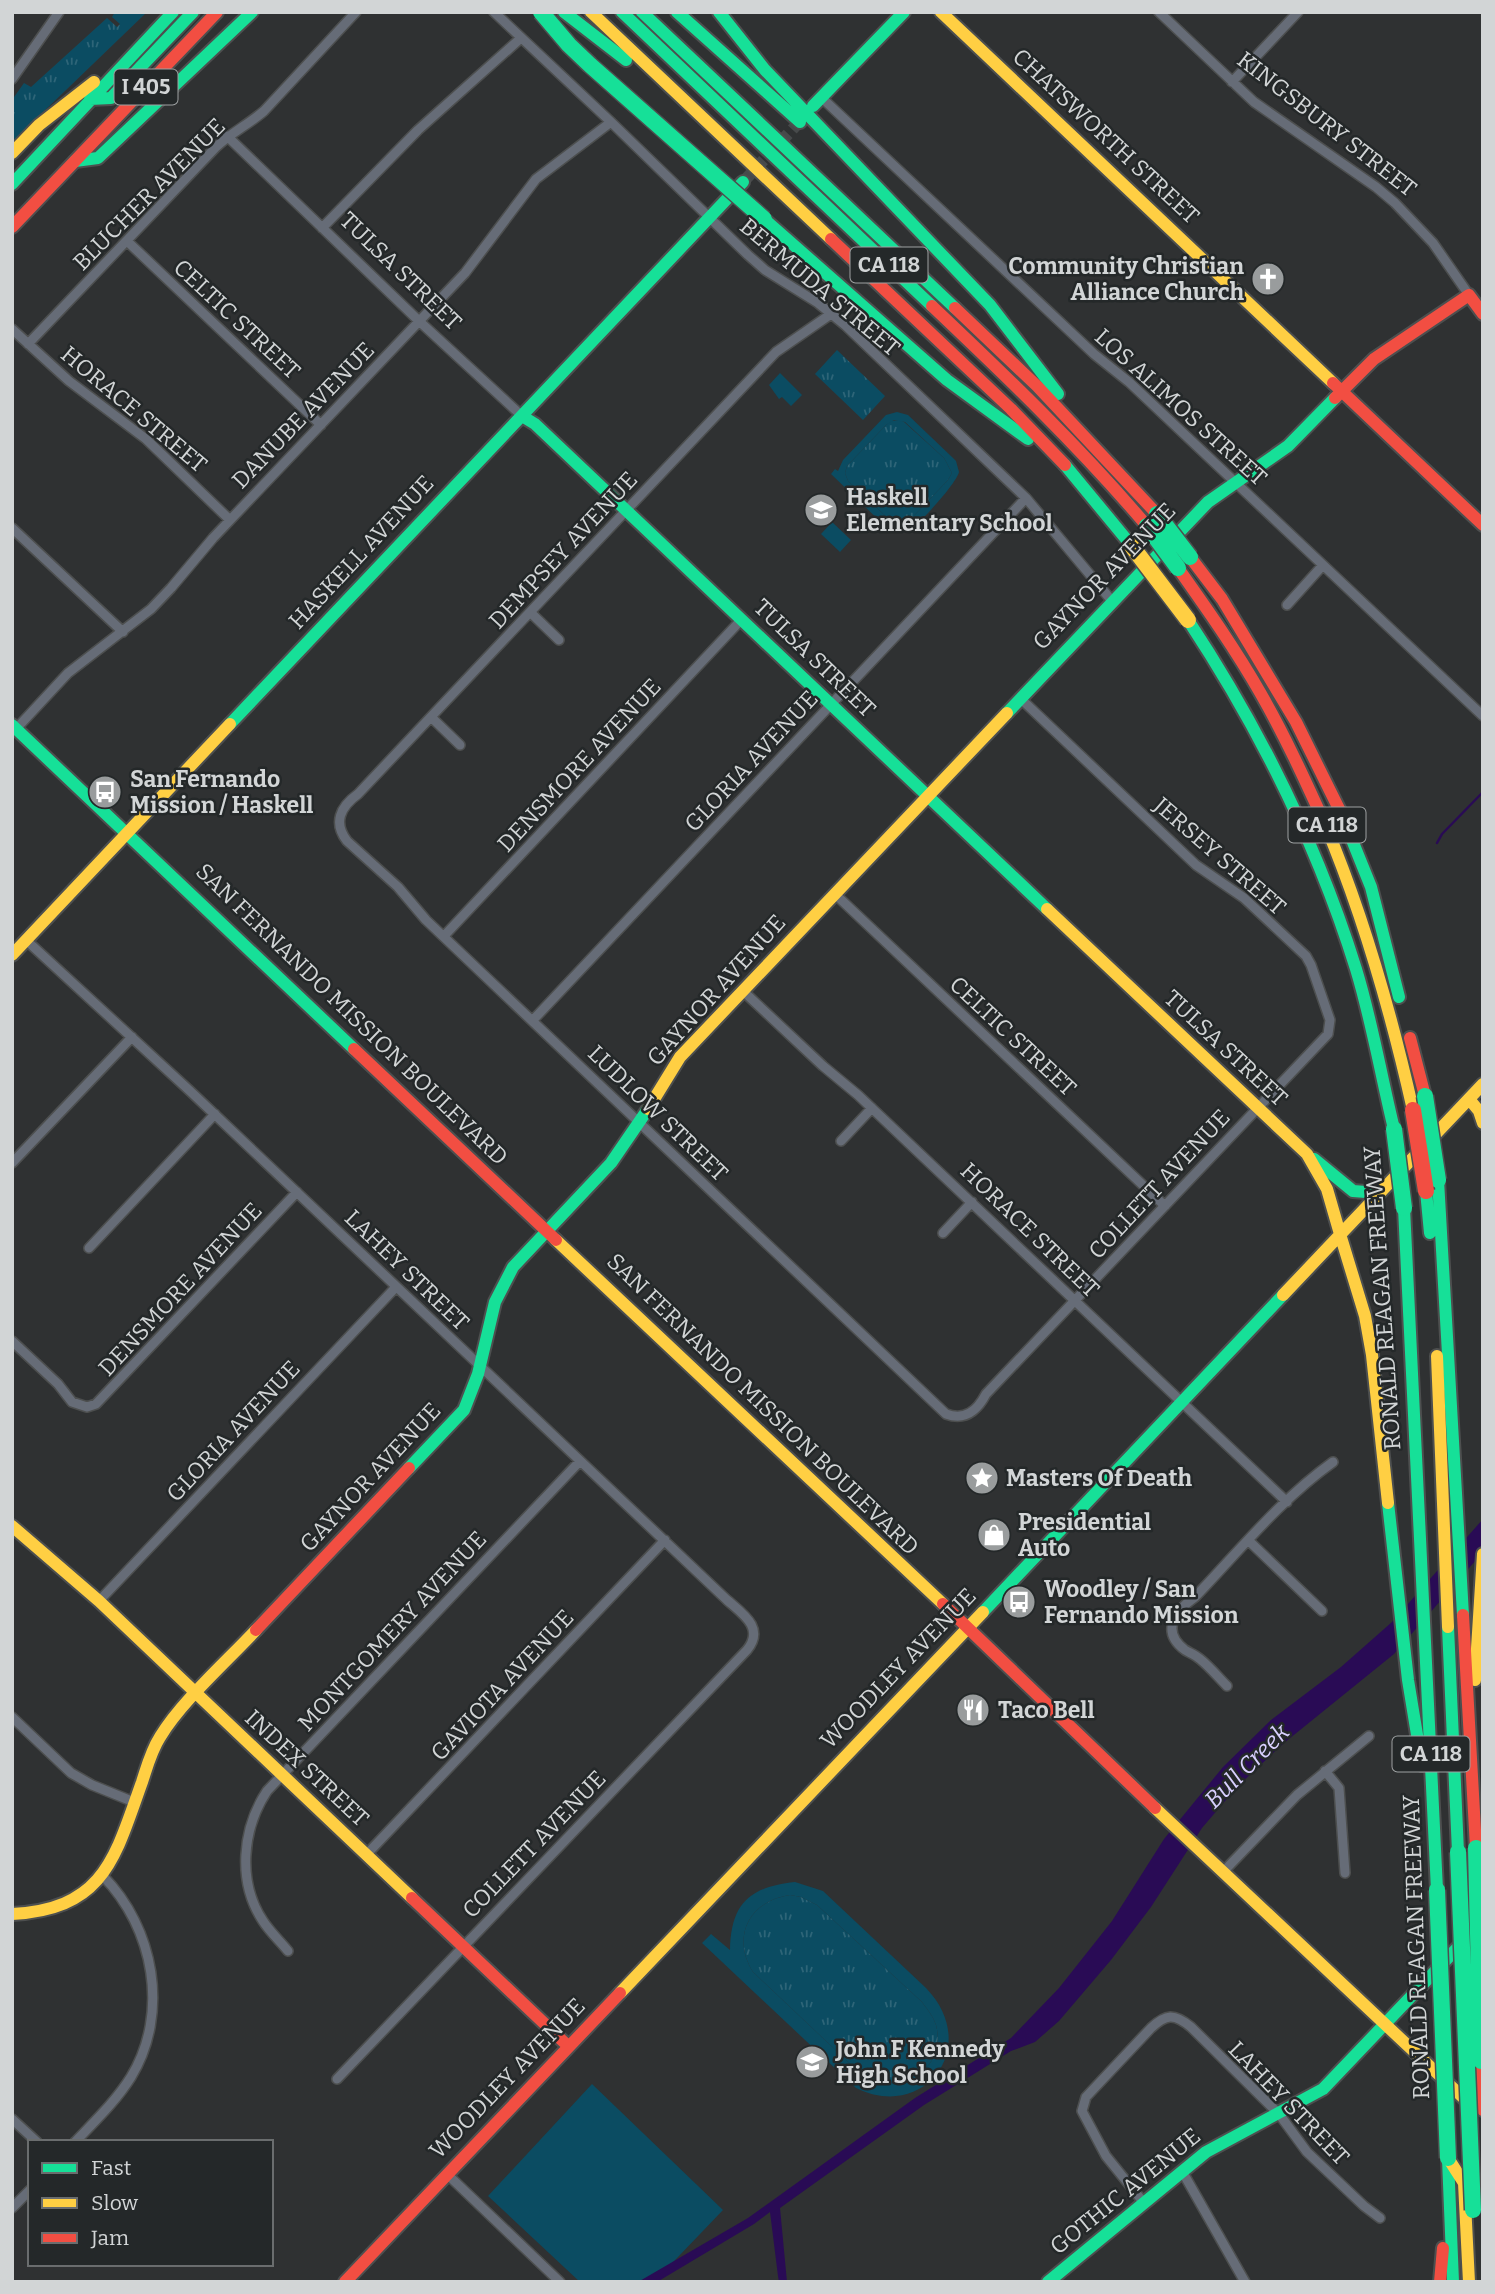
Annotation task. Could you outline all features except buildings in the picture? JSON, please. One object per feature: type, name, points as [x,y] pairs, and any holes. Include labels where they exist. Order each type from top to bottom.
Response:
[{"type":"main road","name":"I 405","points":[[12,184],[173,12]]},
{"type":"main road","points":[[90,99],[111,98],[193,12]]},
{"type":"main road","points":[[12,214],[203,12]]},
{"type":"main road","name":"I 405","points":[[12,228],[217,12]]},
{"type":"main road","points":[[75,162],[98,158],[252,12]]},
{"type":"main road","points":[[541,12],[590,65],[947,380],[1068,468]]},
{"type":"main road","points":[[564,12],[698,115]]},
{"type":"main road","name":"RONALD REAGAN FREEWAY","points":[[591,12],[1011,409],[1068,468],[1131,545],[1213,656],[1260,737],[1295,807],[1332,898],[1357,972],[1394,1129],[1404,1208],[1452,2170],[1454,2282]]},
{"type":"main road","name":"CA 118","points":[[622,12],[1024,393],[1152,520]]},
{"type":"main road","name":"CA 118","points":[[642,12],[1037,386],[1123,478],[1184,563],[1222,599],[1296,722],[1334,796],[1371,887],[1425,1096],[1438,1180],[1476,1848],[1483,2110]]},
{"type":"main road","points":[[677,12],[897,208]]},
{"type":"main road","points":[[719,12],[765,70],[990,305],[1123,478]]},
{"type":"main road","points":[[818,102],[904,12]]},
{"type":"main road","name":"CHATSWORTH STREET","points":[[941,12],[1483,525]]},
{"type":"main road","points":[[12,152],[38,125],[144,44]]},
{"type":"main road","name":"HASKELL AVENUE","points":[[12,955],[743,182]]},
{"type":"main road","name":"GAYNOR AVENUE","points":[[12,1914],[44,1912],[69,1903],[103,1876],[118,1848],[159,1738],[176,1715],[453,1424],[471,1397],[481,1367],[491,1311],[499,1290],[513,1268],[611,1163],[680,1057],[1192,516],[1235,482],[1288,446],[1374,359],[1469,295]]},
{"type":"main road","name":"KINGSBURY STREET","points":[[1469,295],[1483,314]]},
{"type":"main road","name":"TULSA STREET","points":[[522,416],[536,424],[1307,1154],[1327,1189],[1365,1315],[1372,1356],[1408,1680],[1434,1843]]},
{"type":"main road","name":"CA 118","points":[[1184,563],[1198,595],[1268,707],[1297,760],[1325,821],[1371,942],[1399,1042],[1413,1110],[1426,1191],[1435,1306],[1477,2282]]},
{"type":"main road","name":"SAN FERNANDO MISSION BOULEVARD","points":[[14,727],[1483,2116]]},
{"type":"main road","name":"WOODLEY AVENUE","points":[[345,2282],[1483,1084]]},
{"type":"main road","points":[[1469,1099],[1479,1111],[1483,1123]]},
{"type":"main road","points":[[1307,1154],[1353,1191],[1378,1193]]},
{"type":"main road","name":"INDEX STREET","points":[[12,1526],[41,1554],[79,1582],[568,2046]]},
{"type":"main road","points":[[1469,1742],[1483,1554]]},
{"type":"main road","name":"GOTHIC AVENUE","points":[[1048,2282],[1182,2171],[1220,2143],[1324,2089],[1482,1922]]},
{"type":"main road","points":[[1440,2282],[1452,2170]]},
{"type":"main road","name":"CA 118","points":[[1452,2170],[1464,2183],[1469,2282]]},
{"type":"street","points":[[12,79],[59,12]]},
{"type":"street","name":"BLUCHER AVENUE","points":[[28,344],[227,136],[253,121],[264,111],[356,12]]},
{"type":"street","name":"BERMUDA STREET","points":[[494,12],[765,270],[831,314],[1026,498],[1112,601]]},
{"type":"street","name":"KINGSBURY STREET","points":[[1159,12],[1254,102],[1395,203],[1433,243],[1469,295]]},
{"type":"street","points":[[1232,82],[1298,12]]},
{"type":"street","points":[[322,228],[418,130],[520,38]]},
{"type":"street","name":"LOS ALIMOS STREET","points":[[818,102],[1094,354],[1129,382],[1483,716]]},
{"type":"street","name":"DANUBE AVENUE","points":[[14,727],[68,673],[151,609],[230,520],[473,263],[536,179],[611,122]]},
{"type":"street","name":"TULSA STREET","points":[[227,136],[522,416]]},
{"type":"street","name":"CELTIC STREET","points":[[127,241],[321,425]]},
{"type":"street","name":"DEMPSEY AVENUE","points":[[339,825],[341,810],[348,802],[531,613],[776,352],[831,314]]},
{"type":"street","name":"HORACE STREET","points":[[12,329],[69,381],[146,439],[230,520]]},
{"type":"street","name":"GLORIA AVENUE","points":[[533,1020],[1026,498]]},
{"type":"street","points":[[12,528],[122,632]]},
{"type":"street","points":[[1287,605],[1323,565]]},
{"type":"street","points":[[531,613],[559,640]]},
{"type":"street","name":"DENSMORE AVENUE","points":[[444,936],[742,619]]},
{"type":"street","name":"JERSEY STREET","points":[[1020,698],[1195,865],[1244,898],[1306,957],[1330,1020],[1328,1034]]},
{"type":"street","points":[[431,717],[460,745]]},
{"type":"street","name":"LUDLOW STREET","points":[[339,825],[347,841],[398,887],[426,920],[946,1414],[960,1418]]},
{"type":"street","name":"CELTIC STREET","points":[[835,894],[1165,1206]]},
{"type":"street","name":"LAHEY STREET","points":[[26,940],[215,1114],[749,1618],[754,1633]]},
{"type":"street","name":"HORACE STREET","points":[[743,991],[872,1108],[1287,1502]]},
{"type":"street","name":"COLLETT AVENUE","points":[[960,1418],[974,1411],[986,1394],[1328,1034]]},
{"type":"street","points":[[12,1163],[132,1037]]},
{"type":"street","points":[[841,1141],[872,1108]]},
{"type":"street","points":[[89,1248],[215,1114]]},
{"type":"street","name":"DENSMORE AVENUE","points":[[12,1341],[58,1384],[72,1402],[87,1406],[102,1401],[297,1192]]},
{"type":"street","points":[[943,1233],[972,1202]]},
{"type":"street","name":"GLORIA AVENUE","points":[[99,1601],[396,1287]]},
{"type":"street","name":"MONTGOMERY AVENUE","points":[[288,1951],[263,1921],[248,1887],[248,1839],[260,1802],[580,1461]]},
{"type":"street","points":[[1227,1686],[1197,1656],[1178,1643],[1173,1636],[1174,1617],[1287,1502],[1333,1461]]},
{"type":"street","name":"GAVIOTA AVENUE","points":[[366,1855],[665,1540]]},
{"type":"street","points":[[1249,1541],[1322,1611]]},
{"type":"street","name":"COLLETT AVENUE","points":[[337,2079],[747,1650],[754,1633]]},
{"type":"street","points":[[12,1717],[71,1773],[92,1785],[134,1802]]},
{"type":"street","points":[[1223,1872],[1297,1794],[1369,1736]]},
{"type":"street","points":[[1325,1771],[1339,1788],[1345,1872]]},
{"type":"street","points":[[77,2140],[116,2098],[131,2076],[140,2059],[151,2020],[152,1986],[145,1942],[124,1900],[103,1876]]},
{"type":"street","name":"LAHEY STREET","points":[[1144,2203],[1106,2156],[1082,2111],[1086,2097],[1151,2028],[1160,2020],[1171,2017],[1184,2021],[1191,2027],[1279,2114],[1307,2152],[1380,2218]]},
{"type":"street","points":[[12,2119],[35,2140]]},
{"type":"street","points":[[1182,2171],[1245,2282]]},
{"type":"street","points":[[447,2174],[560,2282]]},
{"type":"street","points":[[12,2208],[28,2192]]},
{"type":"green space","points":[[115,12],[147,12],[12,142],[12,100],[24,83],[31,87],[107,18],[117,27],[120,24],[112,17]]},
{"type":"green space","points":[[837,350],[885,396],[863,420],[815,374]]},
{"type":"green space","points":[[780,373],[802,395],[791,406],[782,397],[779,399],[769,385]]},
{"type":"green space","points":[[897,412],[908,415],[956,461],[959,472],[928,513],[908,531],[903,532],[887,528],[831,474],[835,469],[838,471],[843,460],[886,415]],"holes":[[[894,420],[905,422],[944,458],[952,473],[908,522],[902,525],[893,523],[848,481],[845,473],[847,466],[886,425]]]},
{"type":"green space","points":[[900,420],[944,458],[952,473],[908,522],[902,525],[893,523],[848,481],[845,473],[847,466],[886,425]]},
{"type":"green space","points":[[832,522],[851,540],[840,552],[821,534]]},
{"type":"green space","points":[[795,1882],[823,1891],[926,1988],[942,2010],[948,2033],[947,2054],[938,2073],[923,2087],[904,2095],[881,2096],[856,2088],[702,1943],[711,1934],[730,1950],[731,1934],[739,1910],[754,1894],[779,1884]],"holes":[[[790,1895],[817,1905],[922,2002],[930,2013],[936,2025],[938,2041],[935,2055],[917,2075],[890,2083],[862,2075],[753,1972],[747,1959],[744,1934],[754,1913],[776,1899]]]},
{"type":"green space","points":[[790,1895],[817,1905],[928,2010],[936,2025],[938,2041],[935,2055],[917,2075],[890,2083],[862,2075],[753,1972],[744,1946],[748,1923],[754,1913],[764,1905]]},
{"type":"green space","points":[[592,2084],[723,2210],[654,2282],[580,2282],[488,2196]]},
{"type":"water","name":"Bull Creek","points":[[1483,1519],[1483,1552],[1394,1654],[1284,1743],[1237,1787],[1202,1828],[1151,1907],[1111,1960],[1059,2021],[1035,2042],[1011,2051],[924,2105],[780,2208],[787,2282],[779,2282],[770,2212],[657,2282],[638,2282],[748,2218],[915,2098],[1011,2038],[1059,1988],[1112,1921],[1164,1839],[1223,1767],[1271,1720],[1341,1667],[1392,1622]]},
{"type":"waterway","points":[[1437,843],[1442,834],[1483,792]]},
{"type":"tunnel","points":[[743,182],[804,117]]},
{"type":"traffic: fast","points":[[12,184],[173,12]]},
{"type":"traffic: fast","points":[[90,99],[111,98],[193,12]]},
{"type":"traffic: fast","points":[[75,161],[98,158],[252,12]]},
{"type":"traffic: fast","points":[[541,12],[590,65],[764,219]]},
{"type":"traffic: fast","points":[[564,12],[626,60]]},
{"type":"traffic: fast","points":[[622,12],[932,306]]},
{"type":"traffic: fast","points":[[642,12],[955,308]]},
{"type":"traffic: fast","points":[[677,12],[800,122]]},
{"type":"traffic: fast","points":[[719,12],[765,70],[990,305],[1058,394]]},
{"type":"traffic: fast","points":[[813,106],[904,12]]},
{"type":"traffic: fast","points":[[230,724],[743,182]]},
{"type":"traffic: fast","points":[[764,219],[947,380],[1028,439]]},
{"type":"traffic: fast","points":[[1007,713],[1208,502],[1288,446],[1335,398]]},
{"type":"traffic: fast","points":[[522,416],[535,424],[1047,909]]},
{"type":"traffic: fast","points":[[1065,465],[1131,545]]},
{"type":"traffic: fast","points":[[1157,514],[1190,557]]},
{"type":"traffic: fast","points":[[1147,526],[1178,568]]},
{"type":"traffic: fast","points":[[1188,620],[1263,745],[1305,832],[1341,923],[1362,989],[1394,1129]]},
{"type":"traffic: fast","points":[[12,725],[354,1049]]},
{"type":"traffic: fast","points":[[1342,815],[1371,887],[1399,997]]},
{"type":"traffic: fast","points":[[1425,1096],[1438,1180]]},
{"type":"traffic: fast","points":[[409,1468],[464,1410],[478,1374],[495,1302],[513,1267],[611,1163],[648,1109]]},
{"type":"traffic: fast","points":[[1394,1129],[1404,1208]]},
{"type":"traffic: fast","points":[[1314,1159],[1353,1191],[1379,1193]]},
{"type":"traffic: fast","points":[[1438,1180],[1463,1615]]},
{"type":"traffic: fast","points":[[1426,1191],[1430,1233]]},
{"type":"traffic: fast","points":[[1404,1208],[1437,1890]]},
{"type":"traffic: fast","points":[[983,1612],[1283,1295]]},
{"type":"traffic: fast","points":[[1388,1503],[1408,1680],[1422,1765]]},
{"type":"traffic: fast","points":[[1448,1627],[1458,1852]]},
{"type":"traffic: fast","points":[[1476,1848],[1481,2061]]},
{"type":"traffic: fast","points":[[1458,1852],[1473,2210]]},
{"type":"traffic: fast","points":[[1437,1890],[1448,2158]]},
{"type":"traffic: fast","points":[[1048,2282],[1206,2152],[1323,2089],[1463,1942]]},
{"type":"traffic: fast","points":[[1448,2159],[1453,2282]]},
{"type":"traffic: slow","points":[[591,12],[831,239]]},
{"type":"traffic: slow","points":[[941,12],[1333,383]]},
{"type":"traffic: slow","points":[[12,153],[39,125],[94,82]]},
{"type":"traffic: slow","points":[[1131,545],[1188,620]]},
{"type":"traffic: slow","points":[[648,1109],[680,1057],[1007,713]]},
{"type":"traffic: slow","points":[[12,955],[230,724]]},
{"type":"traffic: slow","points":[[1325,824],[1375,965],[1413,1110]]},
{"type":"traffic: slow","points":[[1047,909],[1307,1154],[1327,1189],[1340,1234]]},
{"type":"traffic: slow","points":[[1283,1295],[1483,1084]]},
{"type":"traffic: slow","points":[[1469,1099],[1479,1111],[1483,1123]]},
{"type":"traffic: slow","points":[[1340,1234],[1365,1316],[1372,1355],[1388,1503]]},
{"type":"traffic: slow","points":[[556,1240],[943,1604]]},
{"type":"traffic: slow","points":[[1437,1356],[1448,1627]]},
{"type":"traffic: slow","points":[[12,1526],[99,1601],[412,1898]]},
{"type":"traffic: slow","points":[[1475,1680],[1483,1554]]},
{"type":"traffic: slow","points":[[620,1993],[983,1612]]},
{"type":"traffic: slow","points":[[12,1914],[43,1910],[68,1902],[87,1890],[102,1874],[123,1834],[160,1737],[192,1696],[256,1630]]},
{"type":"traffic: slow","points":[[1155,1808],[1471,2105]]},
{"type":"traffic: slow","points":[[1448,2158],[1464,2183],[1469,2282]]},
{"type":"traffic: jam","points":[[12,227],[217,12]]},
{"type":"traffic: jam","points":[[831,239],[1011,409],[1065,465]]},
{"type":"traffic: jam","points":[[1335,398],[1374,359],[1469,295],[1483,314]]},
{"type":"traffic: jam","points":[[932,306],[1069,440],[1147,526]]},
{"type":"traffic: jam","points":[[955,308],[1037,386],[1157,514]]},
{"type":"traffic: jam","points":[[1333,383],[1483,525]]},
{"type":"traffic: jam","points":[[1190,557],[1222,599],[1296,722],[1342,815]]},
{"type":"traffic: jam","points":[[1178,568],[1261,694],[1287,742],[1325,824]]},
{"type":"traffic: jam","points":[[1410,1038],[1425,1096]]},
{"type":"traffic: jam","points":[[354,1049],[556,1240]]},
{"type":"traffic: jam","points":[[1413,1110],[1426,1191]]},
{"type":"traffic: jam","points":[[256,1630],[409,1468]]},
{"type":"traffic: jam","points":[[943,1604],[1155,1808]]},
{"type":"traffic: jam","points":[[1463,1615],[1476,1848]]},
{"type":"traffic: jam","points":[[412,1898],[568,2046]]},
{"type":"traffic: jam","points":[[345,2282],[620,1993]]},
{"type":"traffic: jam","points":[[1481,2061],[1483,2110]]},
{"type":"traffic: jam","points":[[1440,2282],[1443,2248]]},
{"type":"place","name":"Community Christian Alliance Church","points":[[1268,279]]},
{"type":"place","name":"Haskell Elementary School","points":[[821,510]]},
{"type":"place","name":"San Fernando Mission / Haskell","points":[[105,792]]},
{"type":"place","name":"Masters Of Death","points":[[982,1478]]},
{"type":"place","name":"Presidential Auto","points":[[994,1535]]},
{"type":"place","name":"Woodley / San Fernando Mission","points":[[1019,1602]]},
{"type":"place","name":"Taco Bell","points":[[973,1710]]},
{"type":"place","name":"John F Kennedy High School","points":[[812,2062]]}]
